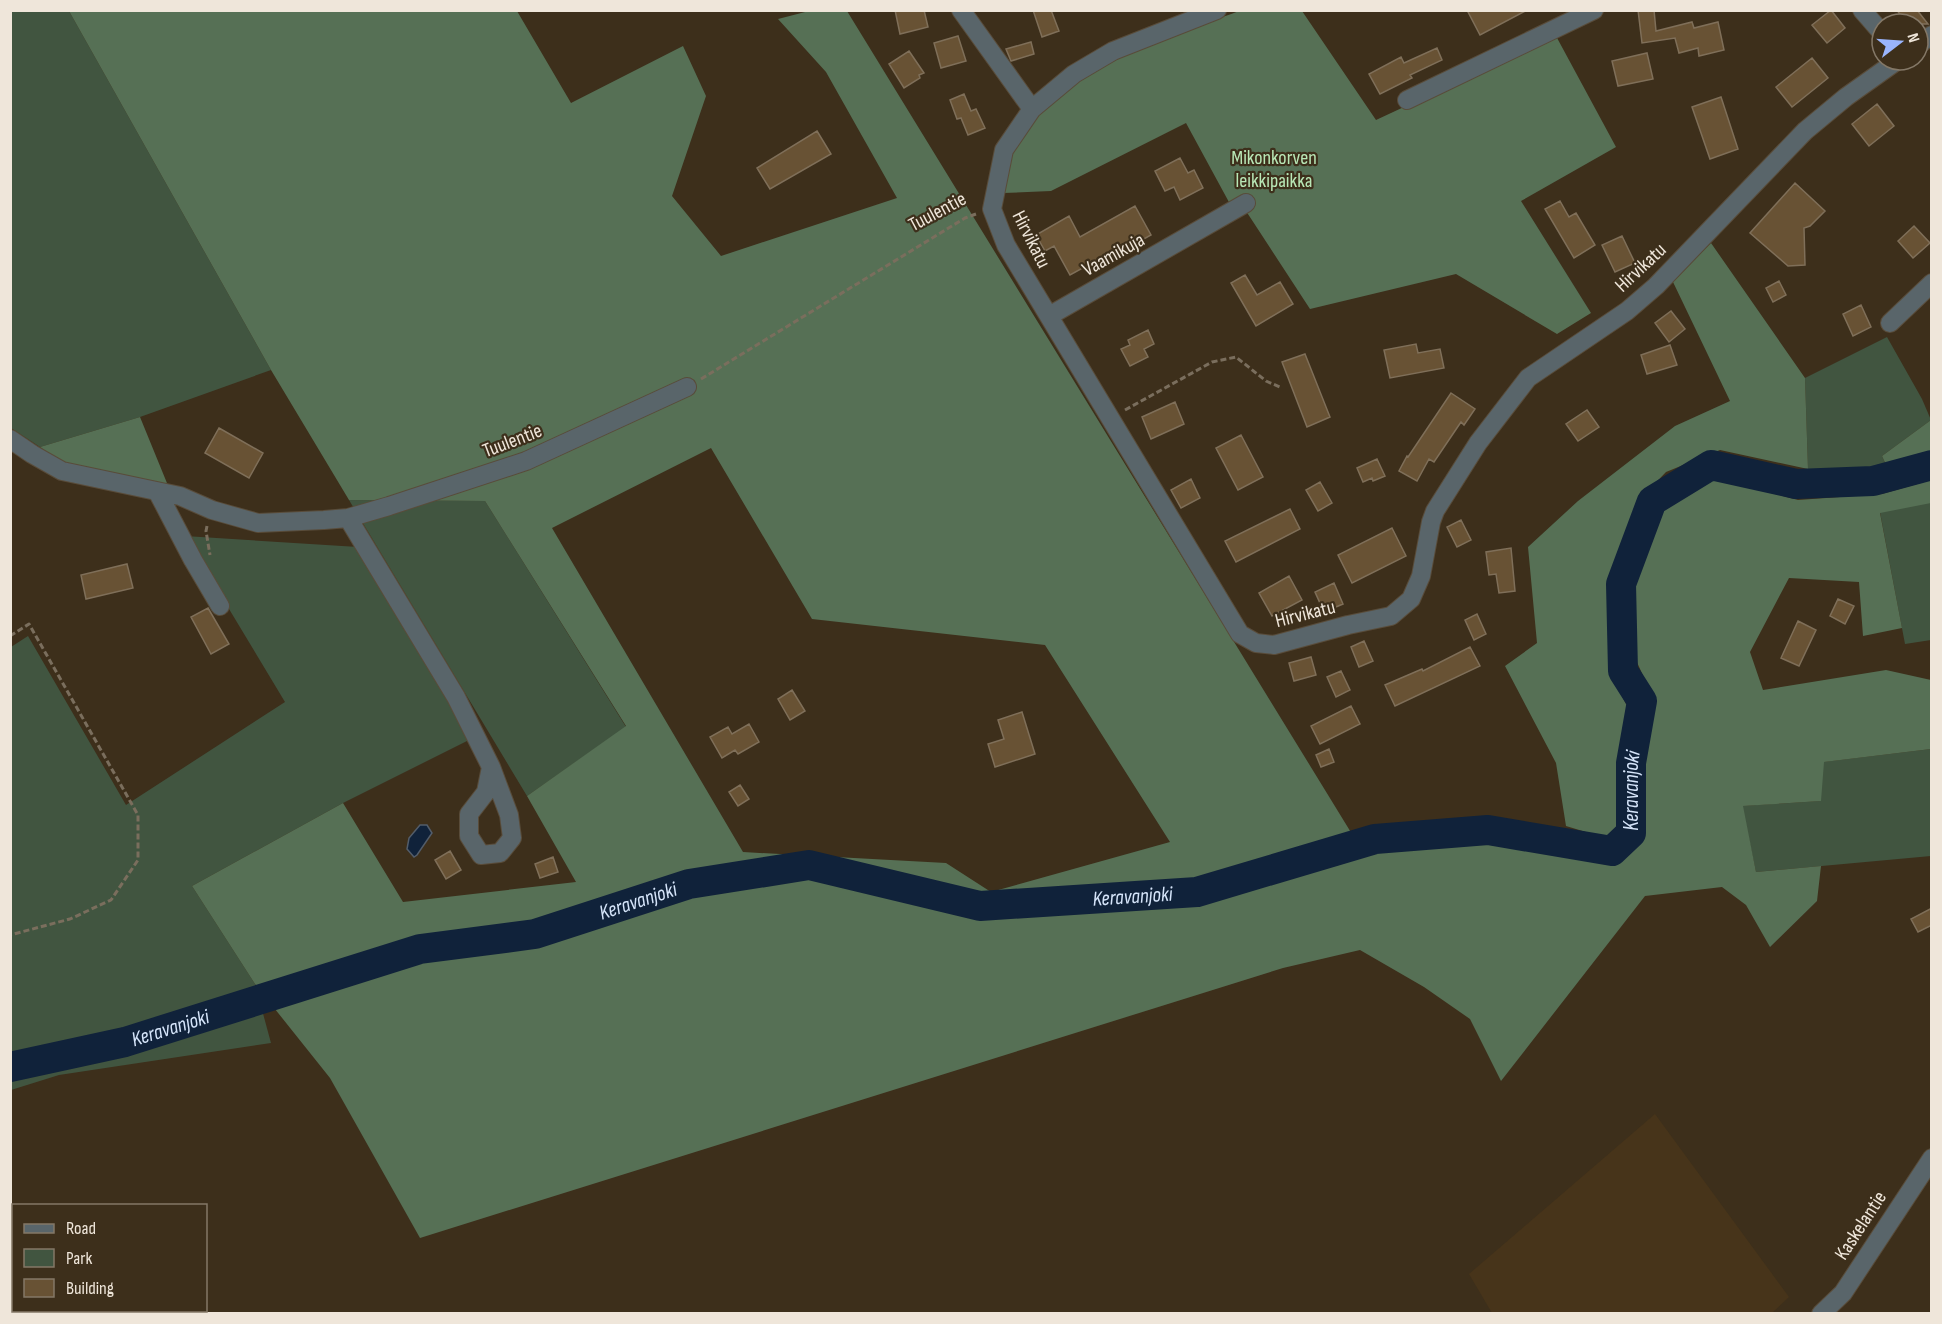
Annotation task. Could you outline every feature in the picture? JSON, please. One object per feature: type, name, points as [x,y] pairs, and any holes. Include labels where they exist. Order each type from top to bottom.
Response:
[{"type":"street","points":[[961,10],[1032,109]]},
{"type":"street","name":"Hirvikatu","points":[[1217,10],[1113,51],[1074,74],[1032,109],[1004,150],[992,209],[1006,245],[1240,634],[1256,643],[1274,645],[1391,616],[1410,599],[1421,576],[1435,511],[1478,442],[1528,378],[1627,311],[1656,286],[1805,131],[1881,72]]},
{"type":"street","points":[[1407,100],[1594,10]]},
{"type":"street","name":"Vaamikuja","points":[[1049,316],[1246,203]]},
{"type":"street","points":[[1890,323],[1932,284]]},
{"type":"street","name":"Tuulentie","points":[[10,439],[62,471],[180,496],[212,510],[258,523],[348,518],[526,461],[687,387]]},
{"type":"street","points":[[157,491],[220,606]]},
{"type":"street","points":[[348,518],[456,698],[491,767]]},
{"type":"street","name":"Kaskelantie","points":[[1821,1314],[1843,1293],[1932,1158]]},
{"type":"path","name":"Tuulentie","points":[[687,387],[965,218],[992,209]]},
{"type":"path","points":[[1110,418],[1212,362],[1236,357],[1266,381],[1282,388]]},
{"type":"path","points":[[211,558],[206,531],[212,510]]},
{"type":"path","points":[[10,636],[29,624],[138,815],[138,860],[111,900],[70,919],[10,935]]},
{"type":"shaded area","points":[[1655,1114],[1789,1297],[1772,1313],[1492,1313],[1469,1274]]},
{"type":"green space","points":[[10,11],[69,11],[271,370],[140,417],[40,447],[11,428]]},
{"type":"green space","points":[[69,11],[517,11],[571,103],[683,46],[706,96],[672,196],[721,256],[897,198],[826,72],[778,19],[809,11],[847,11],[1363,852],[1484,844],[1614,862],[1642,834],[1646,796],[1644,750],[1653,698],[1636,660],[1635,585],[1661,510],[1712,477],[1798,500],[1882,494],[1931,480],[1931,503],[1880,513],[1902,628],[1863,636],[1859,582],[1789,578],[1750,652],[1763,690],[1886,670],[1931,680],[1931,749],[1824,762],[1821,801],[1743,806],[1756,872],[1821,866],[1817,901],[1770,947],[1746,905],[1722,887],[1645,896],[1501,1081],[1470,1019],[1424,987],[1360,950],[1283,968],[420,1238],[330,1078],[255,984],[192,886],[343,803],[403,902],[576,882],[527,796],[626,726],[485,501],[349,500],[271,370]],"holes":[[[711,448],[812,619],[1045,645],[1170,842],[991,892],[946,863],[743,852],[552,528]]]},
{"type":"green space","name":"Mikonkorven leikkipaikka","points":[[1239,11],[1302,11],[1376,120],[1556,36],[1616,147],[1521,201],[1591,313],[1557,334],[1456,274],[1310,309],[1246,211],[1230,204],[1186,123],[1051,191],[1003,193],[1007,167],[1012,153],[1030,125],[1053,101],[1081,80],[1111,62]]},
{"type":"green space","points":[[1711,243],[1805,378],[1808,469],[1720,450],[1666,472],[1639,500],[1607,585],[1610,672],[1628,708],[1620,761],[1619,825],[1609,839],[1566,826],[1556,763],[1505,666],[1537,643],[1528,547],[1578,501],[1675,426],[1730,401],[1673,282]]},
{"type":"green space","points":[[1887,337],[1922,399],[1931,420],[1882,456],[1889,471],[1871,475],[1808,469],[1805,378]]},
{"type":"green space","points":[[140,417],[169,488],[64,464],[40,447]]},
{"type":"green space","points":[[1931,420],[1931,456],[1889,471],[1882,456]]},
{"type":"green space","points":[[349,500],[485,501],[626,727],[527,796]]},
{"type":"green space","points":[[1931,502],[1931,640],[1905,644],[1880,512]]},
{"type":"green space","points":[[185,536],[358,547],[473,738],[343,803],[192,886],[255,984],[271,1043],[59,1075],[11,1090],[11,647],[28,636],[126,805],[285,702]]},
{"type":"green space","points":[[1931,749],[1931,856],[1756,872],[1742,806],[1820,801],[1823,762]]},
{"type":"water","points":[[420,825],[427,825],[432,833],[414,857],[407,849],[409,838]]},
{"type":"building","points":[[895,10],[924,10],[928,27],[900,34]]},
{"type":"building","points":[[1033,10],[1051,10],[1059,31],[1042,37]]},
{"type":"building","points":[[1467,10],[1527,10],[1480,35]]},
{"type":"building","points":[[1638,10],[1654,10],[1656,31],[1692,22],[1694,28],[1718,22],[1724,50],[1699,56],[1698,48],[1679,53],[1675,38],[1642,43]]},
{"type":"building","points":[[1831,10],[1845,28],[1827,43],[1812,25]]},
{"type":"building","points":[[1897,10],[1917,10],[1919,12],[1898,12]]},
{"type":"building","points":[[958,36],[966,61],[941,68],[934,43]]},
{"type":"building","points":[[1031,42],[1034,54],[1011,61],[1006,49]]},
{"type":"building","points":[[1437,48],[1442,60],[1410,75],[1412,78],[1380,94],[1369,74],[1401,57],[1404,63]]},
{"type":"building","points":[[909,51],[924,73],[904,88],[889,64]]},
{"type":"building","points":[[1647,53],[1653,79],[1618,86],[1612,61]]},
{"type":"building","points":[[1812,58],[1828,78],[1792,107],[1776,87]]},
{"type":"building","points":[[964,94],[971,111],[976,109],[985,128],[968,135],[961,118],[957,119],[950,100]]},
{"type":"building","points":[[1721,97],[1738,149],[1710,159],[1692,107]]},
{"type":"building","points":[[1877,104],[1894,126],[1869,146],[1852,124]]},
{"type":"building","points":[[817,131],[831,154],[770,189],[757,168]]},
{"type":"building","points":[[1180,158],[1188,173],[1194,170],[1203,188],[1180,200],[1174,187],[1165,191],[1155,171]]},
{"type":"building","points":[[1795,183],[1825,211],[1810,226],[1804,228],[1805,265],[1788,266],[1750,233]]},
{"type":"building","points":[[1560,201],[1569,217],[1576,213],[1595,245],[1574,258],[1545,209]]},
{"type":"building","points":[[1135,206],[1151,235],[1110,258],[1108,254],[1070,275],[1054,246],[1045,251],[1036,235],[1069,216],[1080,237]]},
{"type":"building","points":[[1914,226],[1930,243],[1913,258],[1898,241]]},
{"type":"building","points":[[1622,236],[1635,263],[1615,272],[1602,245]]},
{"type":"building","points":[[1245,275],[1257,295],[1280,282],[1293,304],[1256,326],[1231,283]]},
{"type":"building","points":[[1779,281],[1786,295],[1773,302],[1766,288]]},
{"type":"building","points":[[1861,305],[1871,327],[1853,336],[1843,314]]},
{"type":"building","points":[[1671,311],[1685,329],[1669,342],[1655,323]]},
{"type":"building","points":[[1148,330],[1154,344],[1144,349],[1148,357],[1130,366],[1121,349],[1130,345],[1128,340]]},
{"type":"building","points":[[1416,344],[1418,353],[1440,349],[1444,368],[1390,378],[1384,350]]},
{"type":"building","points":[[1670,345],[1677,365],[1647,374],[1641,355]]},
{"type":"building","points":[[1305,354],[1330,417],[1307,427],[1282,362]]},
{"type":"building","points":[[1451,393],[1475,409],[1464,425],[1461,422],[1434,462],[1429,459],[1417,481],[1399,471]]},
{"type":"building","points":[[1175,402],[1184,424],[1151,439],[1142,417]]},
{"type":"building","points":[[1587,410],[1599,427],[1578,441],[1566,424]]},
{"type":"building","points":[[219,428],[263,453],[249,478],[205,453]]},
{"type":"building","points":[[1241,435],[1263,477],[1238,490],[1216,448]]},
{"type":"building","points":[[1377,459],[1385,476],[1363,482],[1357,468]]},
{"type":"building","points":[[1191,479],[1200,498],[1181,508],[1171,490]]},
{"type":"building","points":[[1320,482],[1332,503],[1318,511],[1306,490]]},
{"type":"building","points":[[1290,509],[1300,529],[1236,562],[1225,541]]},
{"type":"building","points":[[1461,520],[1471,540],[1457,547],[1447,527]]},
{"type":"building","points":[[1392,528],[1406,556],[1352,583],[1338,555]]},
{"type":"building","points":[[1511,548],[1515,591],[1499,593],[1496,574],[1489,575],[1486,552]]},
{"type":"building","points":[[127,564],[133,588],[86,599],[81,575]]},
{"type":"building","points":[[1289,576],[1302,600],[1272,616],[1259,593]]},
{"type":"building","points":[[1334,583],[1343,604],[1324,612],[1315,592]]},
{"type":"building","points":[[1838,599],[1854,606],[1845,624],[1830,616]]},
{"type":"building","points":[[208,608],[229,644],[211,654],[191,617]]},
{"type":"building","points":[[1477,614],[1486,634],[1474,640],[1465,620]]},
{"type":"building","points":[[1798,621],[1816,630],[1799,666],[1781,658]]},
{"type":"building","points":[[1364,641],[1373,661],[1359,667],[1351,647]]},
{"type":"building","points":[[1470,647],[1480,666],[1395,706],[1385,685],[1422,669],[1423,671]]},
{"type":"building","points":[[1311,657],[1316,675],[1294,681],[1289,663]]},
{"type":"building","points":[[1341,671],[1350,690],[1336,697],[1327,677]]},
{"type":"building","points":[[792,690],[805,711],[790,720],[778,699]]},
{"type":"building","points":[[1351,706],[1360,724],[1320,744],[1311,726]]},
{"type":"building","points":[[1022,712],[1035,754],[995,767],[988,744],[1004,739],[998,720]]},
{"type":"building","points":[[749,724],[759,742],[738,754],[735,750],[722,758],[710,737],[728,727],[732,734]]},
{"type":"building","points":[[1329,749],[1334,762],[1321,767],[1316,755]]},
{"type":"building","points":[[740,785],[749,799],[738,806],[729,792]]},
{"type":"building","points":[[450,851],[461,870],[446,879],[435,860]]},
{"type":"building","points":[[553,857],[558,872],[540,878],[535,864]]},
{"type":"building","points":[[1932,908],[1932,925],[1918,932],[1911,919]]},
{"type":"waterway","name":"Keravanjoki","points":[[10,1067],[125,1042],[420,949],[535,934],[689,884],[809,865],[980,906],[1197,892],[1375,839],[1488,830],[1612,851],[1631,833],[1631,763],[1642,701],[1623,671],[1621,584],[1652,501],[1711,465],[1796,484],[1873,481],[1932,465]]}]
